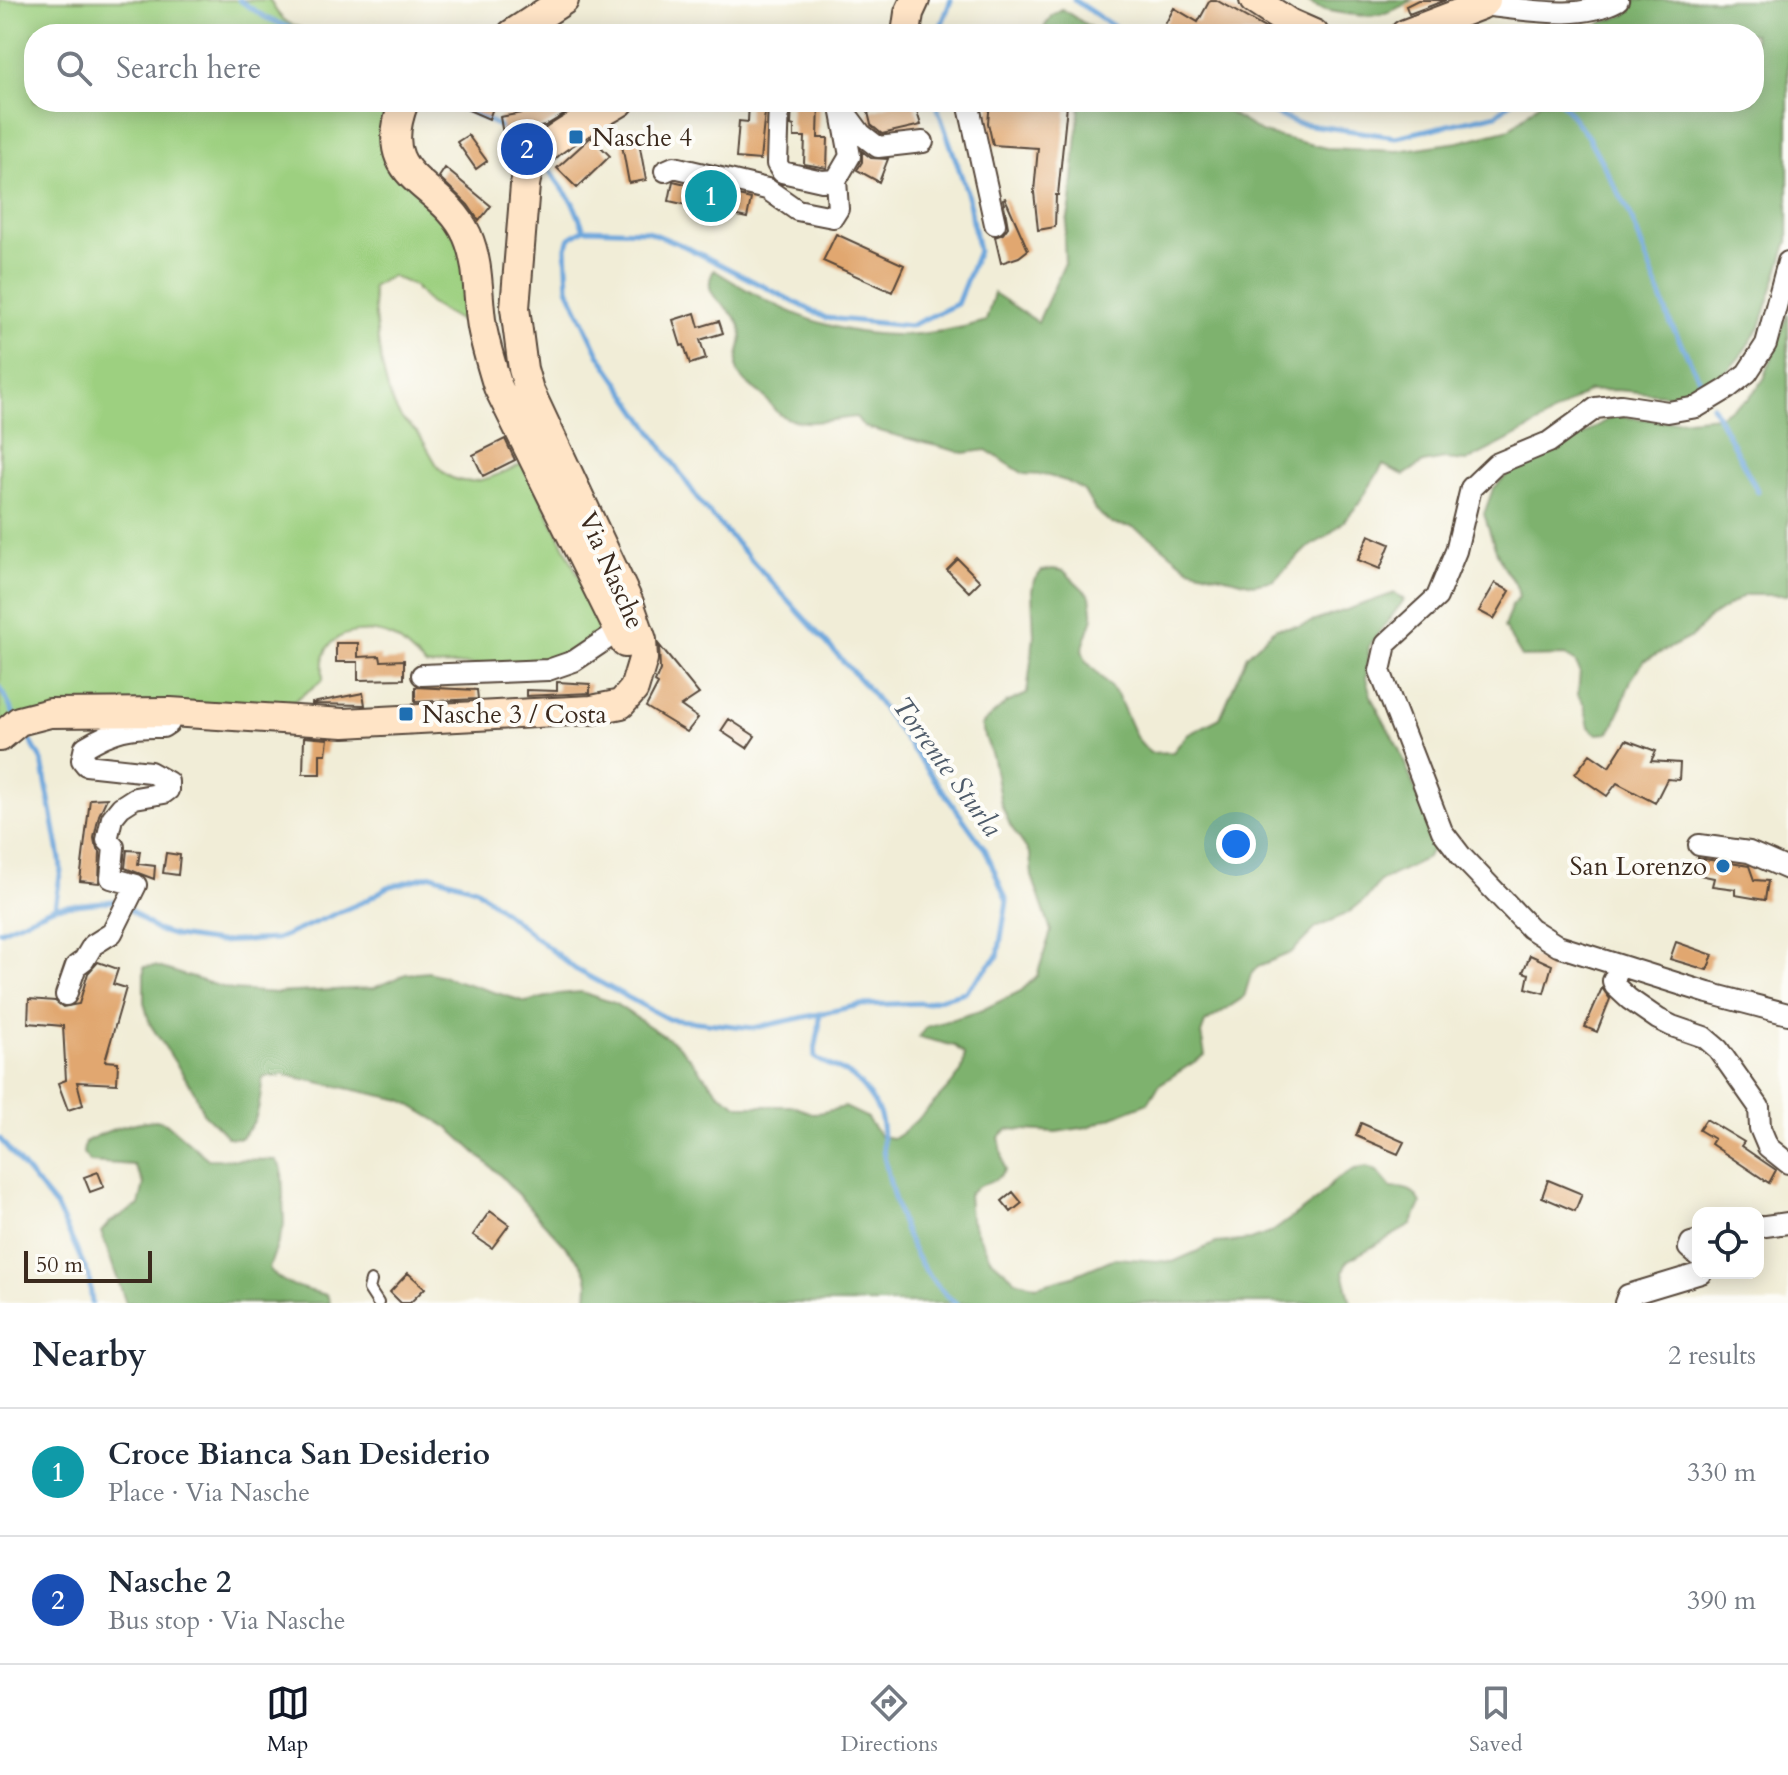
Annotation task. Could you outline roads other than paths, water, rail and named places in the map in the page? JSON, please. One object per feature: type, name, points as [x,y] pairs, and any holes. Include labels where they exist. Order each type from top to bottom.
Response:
[{"type":"street","points":[[527,24],[564,0]]},
{"type":"street","points":[[907,24],[915,0]]},
{"type":"street","points":[[1254,0],[1291,24]]},
{"type":"street","points":[[1430,24],[1484,3],[1560,12],[1592,11],[1618,0]]},
{"type":"street","name":"Via Nasche","points":[[603,112],[548,145],[528,170],[515,308],[521,358],[529,390],[642,640],[643,659],[639,673]]},
{"type":"street","points":[[779,112],[777,164],[782,172],[822,181],[836,180]]},
{"type":"street","points":[[665,171],[674,167],[767,189],[797,210],[833,217],[838,209],[836,180],[850,156],[842,112]]},
{"type":"street","points":[[846,112],[861,134],[878,147],[923,142]]},
{"type":"street","points":[[970,112],[995,224]]},
{"type":"street","points":[[0,737],[19,721],[50,713],[170,712],[344,723],[592,710],[621,704],[634,689],[639,673],[620,630],[498,387],[485,341],[475,260],[467,235],[451,212],[412,176],[396,152],[401,114]]},
{"type":"street","points":[[1788,262],[1766,344],[1747,373],[1727,389],[1697,407],[1668,412],[1621,405],[1596,408],[1549,442],[1496,464],[1471,488],[1456,551],[1437,597],[1386,644],[1380,671],[1442,831],[1462,857],[1530,928],[1558,946],[1708,993],[1788,1014]]},
{"type":"street","points":[[422,675],[548,670],[574,661],[620,630]]},
{"type":"street","points":[[66,995],[76,966],[93,945],[112,933],[136,885],[111,878],[114,847],[107,840],[112,818],[135,798],[168,790],[168,782],[150,772],[86,765],[82,760],[85,747],[123,729],[163,727],[169,723],[170,712]]},
{"type":"street","points":[[1699,845],[1749,852],[1788,869]]},
{"type":"street","points":[[1621,966],[1613,981],[1629,999],[1672,1026],[1704,1037],[1718,1049],[1759,1107],[1760,1128],[1768,1147],[1788,1163]]},
{"type":"street","points":[[1764,1226],[1788,1223]]},
{"type":"street","points":[[1625,1303],[1628,1295],[1692,1276]]},
{"type":"lane","points":[[371,1281],[369,1289],[378,1303]]},
{"type":"waterway","points":[[239,0],[281,24]]},
{"type":"waterway","name":"Torrente Sturla","points":[[942,24],[951,0]]},
{"type":"waterway","name":"Torrente Sturla","points":[[1074,0],[1110,24]]},
{"type":"waterway","name":"Torrente Sturla","points":[[1566,24],[1569,16]]},
{"type":"waterway","points":[[471,112],[511,132],[532,149]]},
{"type":"waterway","name":"Torrente Sturla","points":[[129,909],[156,930],[176,936],[218,942],[277,939],[365,901],[388,887],[432,875],[475,888],[575,969],[668,1019],[754,1028],[860,1005],[925,1003],[965,992],[998,956],[1007,901],[985,849],[870,691],[702,505],[599,354],[568,288],[566,247],[570,238],[584,229],[647,231],[684,246],[826,318],[910,326],[957,304],[978,251],[967,192],[939,112]]},
{"type":"waterway","name":"Torrente Sturla","points":[[1271,112],[1296,123],[1396,137],[1499,112]]},
{"type":"waterway","points":[[1569,112],[1588,137],[1630,214],[1670,322],[1708,396]]},
{"type":"waterway","points":[[544,163],[573,203],[584,229]]},
{"type":"waterway","points":[[1712,405],[1758,492]]},
{"type":"waterway","points":[[0,687],[14,715]]},
{"type":"waterway","points":[[30,740],[42,761],[60,859],[55,907]]},
{"type":"waterway","name":"Torrente Sturla","points":[[0,931],[55,907],[113,901],[120,905]]},
{"type":"waterway","points":[[819,1015],[815,1058],[854,1078],[875,1104],[882,1124],[888,1176],[907,1237],[927,1274],[956,1303]]},
{"type":"waterway","name":"Torrente Sturla","points":[[0,1139],[57,1208],[89,1276],[92,1303]]},
{"type":"place","name":"Nasche 4","points":[[576,137]]},
{"type":"place","name":"Nasche 2","points":[[527,149]]},
{"type":"place","name":"Croce Bianca San Desiderio","points":[[711,196]]},
{"type":"place","name":"Nasche 3 / Costa","points":[[406,714]]},
{"type":"place","name":"San Lorenzo","points":[[1723,866]]}]
